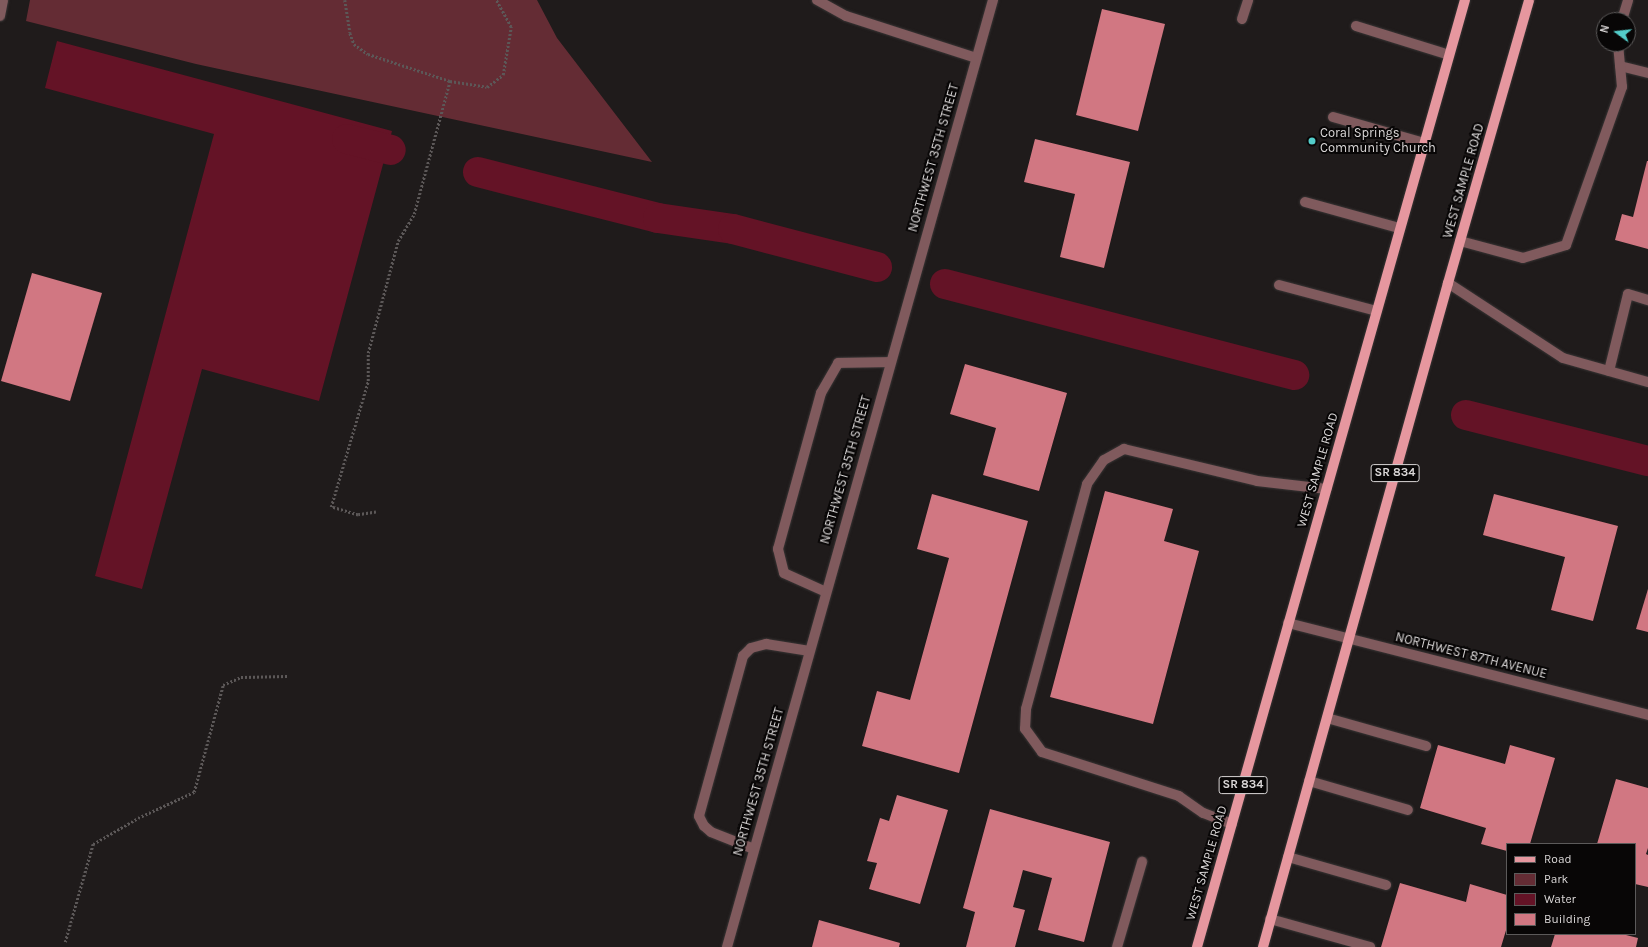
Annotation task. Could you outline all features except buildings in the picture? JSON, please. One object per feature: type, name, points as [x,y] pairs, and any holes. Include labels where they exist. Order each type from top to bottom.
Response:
[{"type":"main road","name":"WEST SAMPLE ROAD","points":[[1197,947],[1288,622],[1327,489],[1399,228],[1465,0]]},
{"type":"main road","name":"WEST SAMPLE ROAD","points":[[1262,947],[1529,0]]},
{"type":"street","points":[[0,16],[3,0]]},
{"type":"street","points":[[817,0],[846,16],[976,58]]},
{"type":"street","name":"NORTHWEST 35TH STREET","points":[[727,947],[890,362],[993,0]]},
{"type":"street","points":[[1242,19],[1248,0]]},
{"type":"street","points":[[1624,12],[1628,0]]},
{"type":"street","points":[[1356,26],[1449,55]]},
{"type":"street","points":[[1460,241],[1523,258],[1566,245],[1622,87],[1619,52]]},
{"type":"street","points":[[1620,66],[1648,73]]},
{"type":"street","points":[[1333,117],[1424,143]]},
{"type":"street","points":[[1305,202],[1399,228]]},
{"type":"street","points":[[1448,283],[1563,358],[1648,382]]},
{"type":"street","points":[[1279,285],[1377,311]]},
{"type":"street","points":[[1609,371],[1628,294],[1648,300]]},
{"type":"street","points":[[826,592],[784,573],[778,549],[821,392],[838,364],[890,362]]},
{"type":"street","points":[[1232,824],[1203,813],[1179,796],[1042,752],[1025,729],[1026,709],[1088,484],[1104,460],[1124,449],[1257,481],[1327,489]]},
{"type":"street","name":"NORTHWEST 87TH AVENUE","points":[[1288,622],[1648,715]]},
{"type":"street","points":[[754,849],[712,832],[704,826],[699,816],[743,656],[751,648],[766,644],[809,651]]},
{"type":"street","points":[[1327,718],[1426,746]]},
{"type":"street","points":[[1309,781],[1408,810]]},
{"type":"street","points":[[1288,857],[1386,885]]},
{"type":"street","points":[[1117,947],[1142,862]]},
{"type":"street","points":[[1270,919],[1370,947]]},
{"type":"path","points":[[345,0],[350,33],[354,44],[368,54],[450,81],[487,87],[503,75],[511,27],[496,0]]},
{"type":"path","points":[[376,512],[358,515],[331,507],[368,381],[368,352],[396,248],[398,241],[414,214],[450,81]]},
{"type":"path","points":[[64,942],[93,844],[138,818],[194,792],[223,685],[241,677],[287,676]]},
{"type":"green space","points":[[30,0],[537,0],[557,38],[652,162],[196,64],[26,21]]},
{"type":"water","points":[[57,41],[392,131],[319,401],[202,369],[142,589],[95,576],[214,134],[45,88]]},
{"type":"waterway","points":[[347,139],[391,150]]},
{"type":"waterway","points":[[478,172],[658,218],[733,229],[877,267]]},
{"type":"waterway","points":[[945,284],[1294,375]]},
{"type":"waterway","points":[[1466,415],[1648,461]]},
{"type":"place","name":"Coral Springs Community Church","points":[[1312,141]]}]
